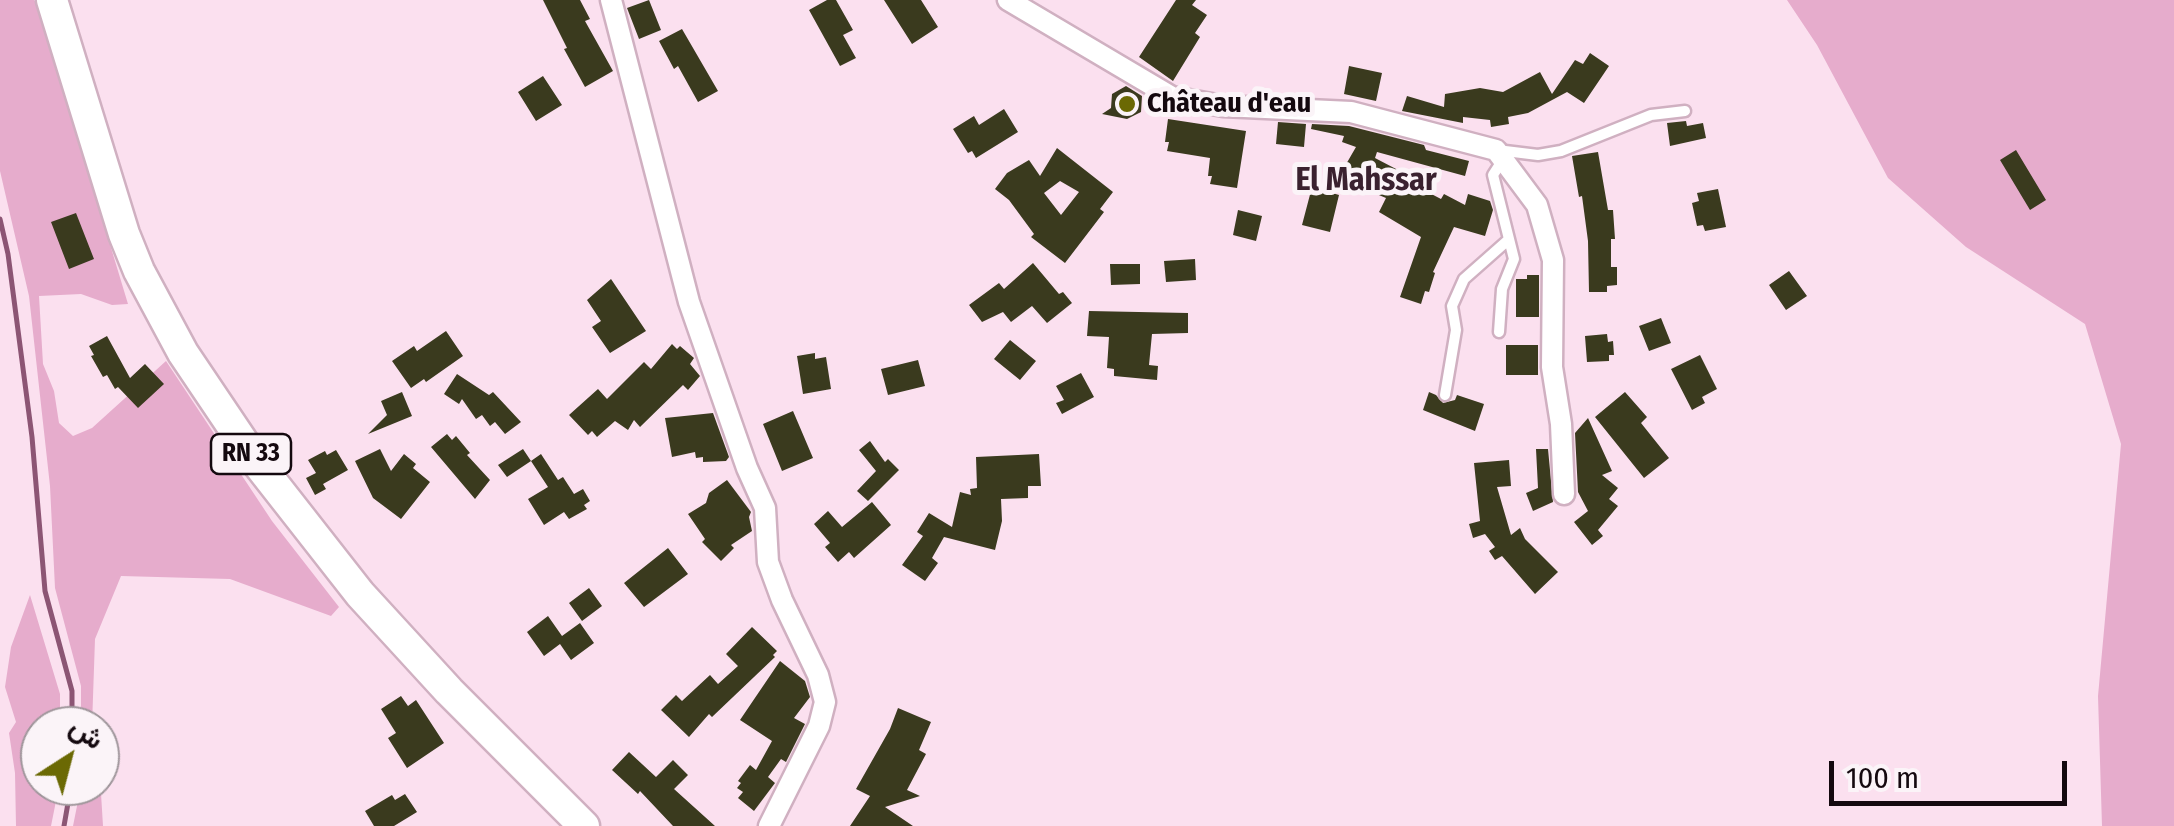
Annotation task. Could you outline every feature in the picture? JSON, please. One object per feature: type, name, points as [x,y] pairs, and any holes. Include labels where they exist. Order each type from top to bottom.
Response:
[{"type":"main road","name":"RN 33","points":[[52,0],[124,234],[183,353],[305,528],[360,594],[584,826]]},
{"type":"street","points":[[611,0],[689,302],[747,468],[765,508],[768,562],[818,675],[825,702],[819,726],[769,826]]},
{"type":"street","points":[[1008,0],[1172,97],[1223,106],[1350,112],[1500,154],[1536,205],[1553,260],[1552,367],[1561,424],[1564,494]]},
{"type":"lane","points":[[1499,332],[1502,289],[1514,258],[1494,175],[1500,154],[1561,151],[1651,115],[1686,111]]},
{"type":"lane","points":[[1445,395],[1456,330],[1452,306],[1464,279],[1508,241]]},
{"type":"shaded area","points":[[0,0],[34,0],[128,304],[112,305],[81,294],[39,296],[43,364],[54,391],[59,423],[73,436],[92,428],[166,361],[272,521],[339,607],[331,616],[230,579],[121,576],[95,639],[93,706],[81,706],[81,686],[55,588],[50,486],[29,296],[0,171]]},
{"type":"shaded area","points":[[1787,0],[2174,0],[2174,826],[2102,826],[2098,696],[2121,444],[2085,324],[1966,247],[1888,178],[1817,45]]},
{"type":"shaded area","points":[[30,595],[60,694],[60,706],[20,706],[20,806],[55,806],[51,826],[16,826],[9,733],[16,722],[5,687],[11,647]]},
{"type":"shaded area","points":[[77,806],[102,806],[103,826],[73,826]]},
{"type":"building","points":[[543,0],[580,0],[590,19],[585,21],[613,71],[585,87]]},
{"type":"building","points":[[649,0],[661,30],[639,39],[627,8]]},
{"type":"building","points":[[827,0],[836,0],[853,30],[843,35],[856,58],[840,66],[809,10]]},
{"type":"building","points":[[884,0],[921,0],[938,27],[912,44]]},
{"type":"building","points":[[1176,0],[1196,0],[1192,5],[1207,15],[1195,33],[1200,37],[1173,81],[1139,57]]},
{"type":"building","points":[[682,29],[718,91],[698,102],[659,41]]},
{"type":"building","points":[[1590,53],[1609,66],[1584,103],[1567,92],[1528,113],[1508,117],[1509,124],[1491,127],[1490,120],[1463,117],[1463,123],[1402,111],[1407,96],[1444,107],[1445,94],[1480,88],[1503,92],[1540,72],[1552,94],[1575,60],[1583,64]]},
{"type":"building","points":[[1349,66],[1382,73],[1376,101],[1344,94]]},
{"type":"building","points":[[543,76],[562,105],[536,121],[518,92]]},
{"type":"building","name":"Château d'eau","points":[[1126,86],[1142,96],[1141,112],[1127,119],[1102,114],[1111,108],[1112,94]]},
{"type":"building","points":[[1004,109],[1018,132],[976,158],[972,151],[968,153],[953,129],[974,116],[979,125]]},
{"type":"building","points":[[1168,119],[1246,131],[1237,188],[1210,184],[1210,158],[1167,151]]},
{"type":"building","points":[[1686,121],[1687,126],[1703,123],[1706,138],[1670,146],[1667,123]]},
{"type":"building","points":[[1278,122],[1306,124],[1304,147],[1276,144]]},
{"type":"building","points":[[1312,124],[1349,126],[1469,161],[1465,176],[1377,152],[1375,158],[1419,181],[1416,186],[1441,199],[1444,194],[1465,205],[1468,194],[1490,201],[1493,210],[1485,236],[1454,227],[1421,304],[1400,297],[1421,237],[1379,212],[1386,198],[1343,180],[1348,168],[1345,166],[1356,147],[1342,142],[1344,136],[1311,129]]},
{"type":"building","points":[[1057,148],[1113,192],[1100,209],[1104,212],[1065,263],[1031,237],[1034,234],[1009,200],[995,189],[1007,173],[1029,160],[1040,176]],"holes":[[[1060,181],[1079,192],[1061,215],[1044,193]]]},
{"type":"building","points":[[2016,150],[2046,200],[2030,210],[2000,160]]},
{"type":"building","points":[[1598,152],[1608,210],[1613,210],[1615,239],[1611,239],[1611,267],[1617,267],[1617,285],[1607,286],[1607,292],[1589,292],[1588,241],[1572,156]]},
{"type":"building","points":[[1312,187],[1339,195],[1330,232],[1302,225]]},
{"type":"building","points":[[1718,189],[1726,227],[1705,231],[1703,225],[1697,226],[1692,203],[1699,201],[1697,193]]},
{"type":"building","points":[[1238,210],[1262,216],[1256,241],[1233,235]]},
{"type":"building","points":[[76,213],[94,259],[69,269],[51,222]]},
{"type":"building","points":[[1195,259],[1196,280],[1166,282],[1164,261]]},
{"type":"building","points":[[1033,263],[1059,294],[1063,292],[1072,303],[1047,323],[1032,306],[1011,322],[1003,312],[982,322],[969,305],[999,283],[1004,289]]},
{"type":"building","points":[[1110,264],[1140,264],[1140,284],[1111,285]]},
{"type":"building","points":[[1789,271],[1807,296],[1786,310],[1769,285]]},
{"type":"building","points":[[1527,275],[1539,275],[1539,317],[1516,317],[1516,279],[1527,279]]},
{"type":"building","points":[[611,279],[646,331],[610,353],[592,327],[601,321],[587,300]]},
{"type":"building","points":[[1089,311],[1188,313],[1188,333],[1152,334],[1149,365],[1158,366],[1157,380],[1114,376],[1114,369],[1107,368],[1109,337],[1087,336]]},
{"type":"building","points":[[1661,318],[1671,343],[1649,351],[1639,326]]},
{"type":"building","points":[[446,331],[463,356],[411,388],[392,361],[414,346],[417,351]]},
{"type":"building","points":[[1607,334],[1608,342],[1613,341],[1614,355],[1609,355],[1609,361],[1587,362],[1585,336]]},
{"type":"building","points":[[107,336],[130,378],[145,364],[164,384],[138,408],[118,387],[115,389],[107,375],[103,377],[91,356],[94,355],[89,346]]},
{"type":"building","points":[[1010,340],[1036,361],[1020,380],[994,359]]},
{"type":"building","points":[[672,344],[694,358],[690,364],[700,376],[688,390],[683,385],[640,427],[634,420],[628,430],[615,421],[597,437],[592,431],[588,435],[569,415],[598,389],[607,399],[644,362],[651,369]]},
{"type":"building","points":[[1506,345],[1538,345],[1538,375],[1506,375]]},
{"type":"building","points":[[815,353],[815,359],[826,357],[831,389],[803,394],[797,356]]},
{"type":"building","points":[[1700,355],[1717,389],[1702,397],[1705,403],[1692,410],[1671,369]]},
{"type":"building","points":[[918,360],[925,386],[888,395],[881,369]]},
{"type":"building","points":[[1081,373],[1094,397],[1062,414],[1056,403],[1064,400],[1056,386]]},
{"type":"building","points":[[457,374],[489,395],[493,392],[521,422],[505,434],[495,422],[490,426],[482,415],[476,419],[462,399],[459,404],[444,394]]},
{"type":"building","points":[[402,392],[412,416],[368,434],[387,415],[381,401]]},
{"type":"building","points":[[1429,392],[1443,403],[1455,400],[1457,395],[1484,404],[1475,431],[1423,410]]},
{"type":"building","points":[[1625,392],[1647,417],[1641,423],[1669,458],[1644,478],[1595,417]]},
{"type":"building","points":[[793,411],[813,458],[782,471],[763,424]]},
{"type":"building","points":[[713,413],[729,457],[726,461],[703,462],[703,457],[696,458],[695,452],[672,457],[665,418]]},
{"type":"building","points":[[1588,418],[1612,471],[1602,475],[1618,488],[1609,499],[1618,506],[1598,530],[1603,536],[1592,545],[1574,522],[1588,511],[1578,492],[1575,433]]},
{"type":"building","points":[[447,434],[452,440],[456,436],[490,480],[475,499],[431,447]]},
{"type":"building","points":[[870,441],[885,462],[888,459],[899,470],[868,501],[857,491],[876,471],[859,450]]},
{"type":"building","points":[[380,449],[391,471],[404,454],[430,482],[401,519],[373,498],[355,461]]},
{"type":"building","points":[[523,449],[531,461],[507,477],[498,465]]},
{"type":"building","points":[[1536,449],[1548,449],[1553,502],[1533,511],[1526,493],[1538,488]]},
{"type":"building","points":[[336,450],[348,470],[323,484],[326,489],[315,495],[306,478],[316,473],[308,460]]},
{"type":"building","points":[[541,454],[558,480],[563,477],[574,494],[583,489],[590,501],[584,505],[587,509],[569,519],[564,512],[544,525],[528,499],[548,487],[531,461]]},
{"type":"building","points":[[1039,454],[1041,486],[1028,486],[1028,498],[1001,499],[1002,521],[995,550],[944,537],[932,558],[938,563],[925,581],[902,565],[923,536],[917,532],[929,513],[952,527],[960,492],[971,495],[970,489],[977,488],[976,457]]},
{"type":"building","points":[[1509,460],[1511,486],[1497,487],[1511,535],[1520,528],[1525,539],[1558,572],[1535,594],[1502,556],[1495,560],[1489,551],[1495,547],[1485,534],[1473,538],[1469,524],[1480,521],[1474,463]]},
{"type":"building","points":[[727,480],[751,512],[752,531],[731,545],[734,548],[721,561],[702,542],[705,539],[688,514],[706,503],[709,493]]},
{"type":"building","points":[[872,502],[891,525],[854,558],[849,552],[838,562],[825,547],[830,543],[814,524],[828,511],[842,527]]},
{"type":"building","points":[[668,548],[688,574],[644,607],[624,583]]},
{"type":"building","points":[[589,588],[602,606],[582,621],[569,603]]},
{"type":"building","points":[[548,616],[562,636],[580,623],[594,643],[571,660],[560,644],[544,656],[527,632]]},
{"type":"building","points":[[752,627],[777,651],[775,657],[712,717],[709,714],[689,737],[661,710],[676,695],[682,701],[710,675],[718,684],[738,666],[726,654]]},
{"type":"building","points":[[780,661],[805,681],[810,697],[794,718],[805,724],[786,762],[781,759],[768,777],[775,783],[754,811],[738,798],[743,792],[737,788],[741,783],[738,781],[750,765],[756,770],[772,741],[740,720]]},
{"type":"building","points":[[401,696],[408,706],[416,700],[444,743],[407,768],[388,738],[396,733],[381,709]]},
{"type":"building","points":[[898,708],[931,722],[919,750],[926,754],[907,790],[920,796],[885,807],[913,826],[850,826],[870,796],[856,789]]},
{"type":"building","points":[[629,752],[656,777],[673,760],[688,775],[674,789],[715,826],[673,826],[640,791],[638,794],[612,770]]},
{"type":"building","points":[[405,794],[417,812],[394,826],[374,826],[365,811],[392,795],[395,800]]},
{"type":"waterway","points":[[0,219],[32,437],[45,591],[72,691],[72,706]]},
{"type":"waterway","points":[[64,826],[68,806]]},
{"type":"place","name":"Château d'eau","points":[[1127,104]]},
{"type":"district","name":"El Mahssar","points":[[1366,181]]}]
